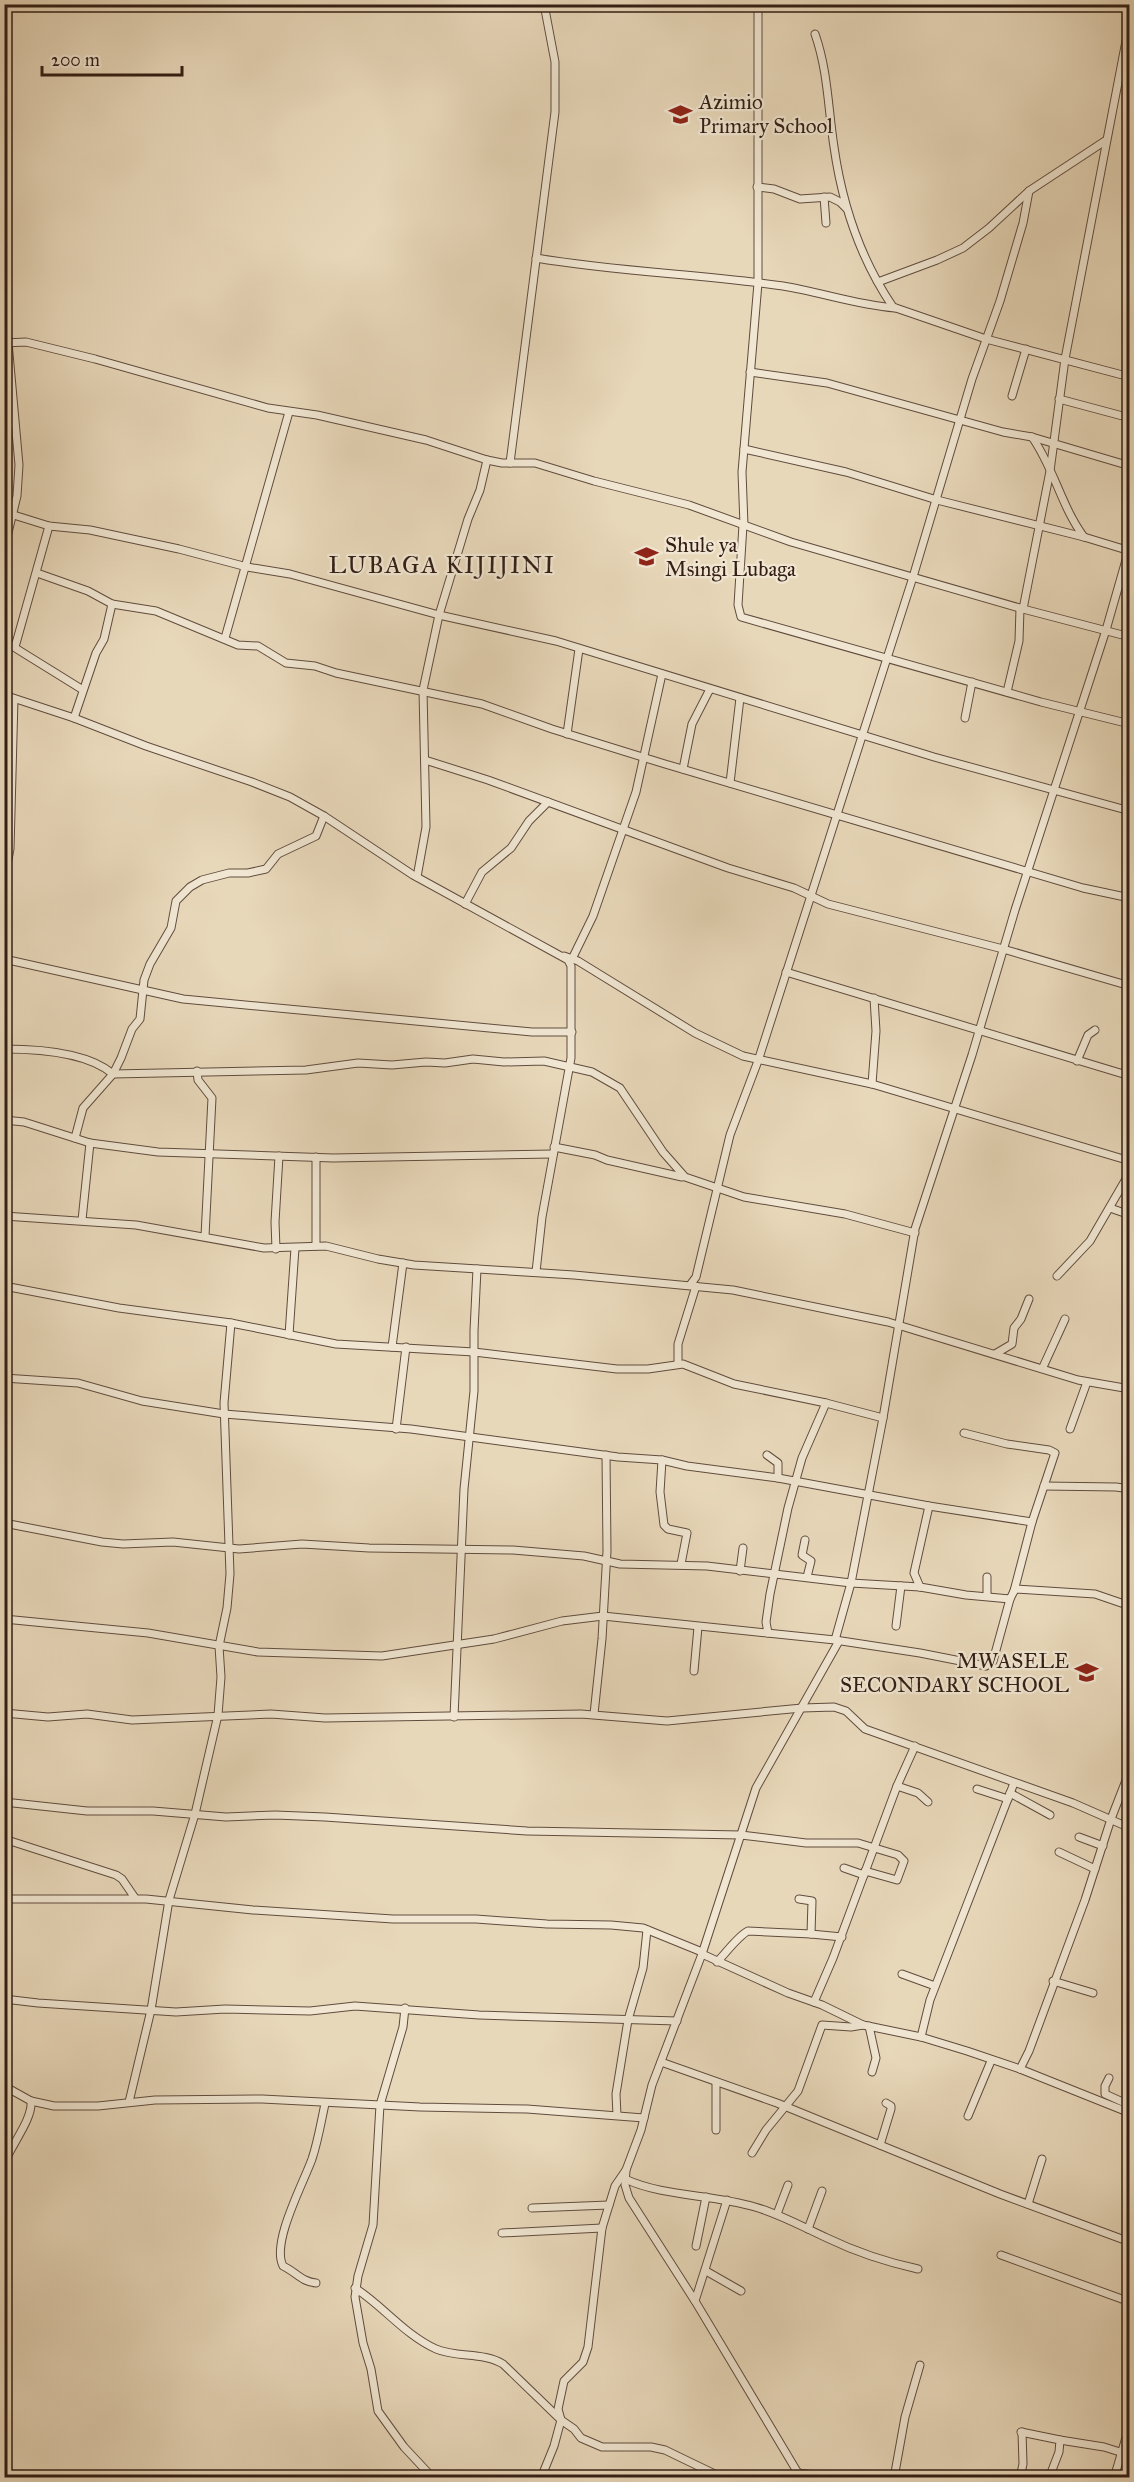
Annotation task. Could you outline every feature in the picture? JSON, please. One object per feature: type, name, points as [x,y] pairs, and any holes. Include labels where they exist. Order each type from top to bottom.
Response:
[{"type":"street","points":[[510,464],[556,97],[555,62],[544,4]]},
{"type":"street","points":[[758,4],[758,283],[744,449],[742,492],[744,525],[738,605],[740,616],[1007,692],[1130,724]]},
{"type":"street","points":[[1007,692],[1050,471],[1065,359],[1130,20]]},
{"type":"street","points":[[815,33],[827,75],[836,158],[849,213],[865,258],[893,307],[896,308]]},
{"type":"street","points":[[878,282],[963,248],[1029,191],[1105,141]]},
{"type":"street","points":[[757,187],[774,189],[800,199],[824,197],[836,199],[849,213]]},
{"type":"street","points":[[678,1364],[678,1344],[696,1286],[696,1277],[719,1189],[730,1135],[758,1061],[913,577],[959,419],[1023,223],[1029,191]]},
{"type":"street","points":[[824,197],[826,223]]},
{"type":"street","points":[[536,258],[601,268],[758,283],[813,292],[878,307],[896,308],[986,339],[1130,377]]},
{"type":"street","points":[[4,298],[6,343],[19,465],[13,515],[4,549]]},
{"type":"street","points":[[6,343],[35,345],[260,406],[317,415],[426,440],[487,460],[510,464],[535,463],[594,482],[689,505],[791,542],[1022,609],[1130,637]]},
{"type":"street","points":[[1012,396],[1026,349]]},
{"type":"street","points":[[750,372],[827,383],[1032,437],[1130,466]]},
{"type":"street","points":[[1059,399],[1130,418]]},
{"type":"street","points":[[225,638],[247,567],[268,482],[289,412]]},
{"type":"street","points":[[4,422],[14,423]]},
{"type":"street","points":[[1032,437],[1041,450],[1070,516],[1084,537]]},
{"type":"street","points":[[744,449],[846,472],[937,500],[1129,549],[1106,630],[1002,949],[915,1233],[883,1418],[851,1583],[837,1641],[756,1788],[702,1953],[661,2061],[626,2170],[625,2179],[629,2198],[695,2301],[800,2475],[838,2478]]},
{"type":"street","points":[[417,877],[426,827],[423,690],[439,615],[468,519],[480,490],[487,460]]},
{"type":"street","points":[[4,512],[49,526],[90,530],[179,549],[247,567],[290,574],[439,615],[515,631],[579,648],[934,757],[1130,812]]},
{"type":"street","points":[[15,647],[49,526]]},
{"type":"street","points":[[37,573],[88,591],[112,604],[125,608],[156,611],[238,645],[258,646],[286,663],[315,666],[336,673],[482,704],[644,758],[1083,888],[1130,898]]},
{"type":"street","points":[[74,718],[96,653],[104,639],[112,604]]},
{"type":"street","points":[[4,641],[83,690]]},
{"type":"street","points":[[567,734],[579,648]]},
{"type":"street","points":[[572,958],[593,916],[636,792],[662,674]]},
{"type":"street","points":[[965,718],[972,682]]},
{"type":"street","points":[[683,769],[692,724],[710,689]]},
{"type":"street","points":[[4,695],[278,792],[324,816],[417,877],[563,956],[572,958],[695,1033],[758,1061],[872,1084],[1130,1161]]},
{"type":"street","points":[[730,783],[740,698]]},
{"type":"street","points":[[4,881],[10,856],[14,699]]},
{"type":"street","points":[[425,760],[488,780],[728,868],[794,888],[811,898],[844,909],[1002,949],[1130,986]]},
{"type":"street","points":[[465,904],[482,872],[511,848],[525,831],[529,821],[548,802]]},
{"type":"street","points":[[75,1138],[83,1108],[113,1074],[122,1058],[132,1029],[140,1019],[141,990],[150,964],[171,928],[174,906],[190,886],[202,880],[229,873],[248,873],[266,869],[278,854],[316,836],[324,816]]},
{"type":"street","points":[[536,1272],[553,1151],[569,1066],[572,1032],[571,966],[563,956]]},
{"type":"street","points":[[4,959],[183,999],[532,1032],[572,1032]]},
{"type":"street","points":[[786,972],[1130,1076]]},
{"type":"street","points":[[872,1084],[876,1031],[874,998]]},
{"type":"street","points":[[1077,1061],[1087,1037],[1095,1030]]},
{"type":"street","points":[[4,1049],[23,1048],[59,1053],[96,1064],[113,1074],[306,1070],[358,1063],[445,1063],[473,1059],[504,1062],[544,1060],[592,1072],[621,1088],[663,1152],[685,1177]]},
{"type":"street","points":[[197,1071],[198,1080],[212,1098],[205,1236]]},
{"type":"street","points":[[4,1120],[24,1122],[90,1143],[133,1149],[316,1157],[553,1151],[596,1155],[607,1160],[685,1177],[744,1197],[765,1199],[875,1221],[915,1233]]},
{"type":"street","points":[[82,1220],[90,1143]]},
{"type":"street","points":[[276,1249],[275,1222],[279,1156]]},
{"type":"street","points":[[316,1157],[316,1246]]},
{"type":"street","points":[[1057,1276],[1090,1241],[1130,1172]]},
{"type":"street","points":[[1110,1208],[1130,1215]]},
{"type":"street","points":[[4,1216],[136,1225],[205,1236],[240,1245],[276,1249],[335,1247],[378,1259],[403,1263],[696,1286],[790,1300],[899,1325],[1087,1382],[1130,1389]]},
{"type":"street","points":[[289,1335],[295,1248]]},
{"type":"street","points":[[392,1347],[403,1263]]},
{"type":"street","points":[[454,1717],[464,1489],[471,1437],[477,1269]]},
{"type":"street","points":[[4,1286],[119,1308],[231,1323],[336,1344],[474,1352],[616,1369],[648,1369],[686,1364],[734,1384],[826,1403],[883,1418]]},
{"type":"street","points":[[995,1354],[1012,1344],[1014,1328],[1021,1319],[1029,1299]]},
{"type":"street","points":[[1043,1367],[1065,1319]]},
{"type":"street","points":[[129,2102],[151,2010],[169,1900],[195,1814],[218,1716],[221,1677],[219,1646],[228,1598],[231,1548],[224,1414],[231,1323]]},
{"type":"street","points":[[396,1429],[406,1347]]},
{"type":"street","points":[[4,1378],[78,1383],[142,1401],[224,1414],[396,1429],[662,1460],[703,1469],[778,1478],[929,1506],[1032,1522]]},
{"type":"street","points":[[1070,1429],[1087,1382]]},
{"type":"street","points":[[768,1633],[766,1622],[782,1530],[806,1445],[826,1403]]},
{"type":"street","points":[[4,1619],[148,1633],[258,1652],[382,1656],[513,1635],[562,1621],[603,1616],[837,1641],[989,1666],[998,1649],[1032,1522],[1054,1461],[1054,1451],[1007,1444],[964,1433]]},
{"type":"street","points":[[594,1714],[606,1562],[608,1480],[606,1455]]},
{"type":"street","points":[[766,1455],[778,1463],[778,1478]]},
{"type":"street","points":[[662,1460],[660,1492],[664,1526],[687,1533],[681,1564]]},
{"type":"street","points":[[1044,1486],[1130,1489]]},
{"type":"street","points":[[920,1587],[914,1573],[929,1506]]},
{"type":"street","points":[[4,1523],[102,1542],[132,1544],[173,1542],[260,1549],[302,1544],[389,1548],[461,1548],[584,1556],[606,1562],[641,1565],[681,1564],[851,1583],[920,1587],[966,1595],[1010,1599]]},
{"type":"street","points":[[805,1540],[802,1555],[811,1560],[807,1577]]},
{"type":"street","points":[[740,1571],[743,1548]]},
{"type":"street","points":[[987,1577],[987,1596]]},
{"type":"street","points":[[896,1626],[901,1586]]},
{"type":"street","points":[[1014,1591],[1017,1589],[1095,1594],[1130,1606]]},
{"type":"street","points":[[694,1671],[698,1627]]},
{"type":"street","points":[[4,1713],[48,1717],[87,1714],[132,1720],[271,1714],[325,1718],[594,1714],[668,1721],[802,1708],[840,1708],[865,1730],[1073,1803],[1130,1828]]},
{"type":"street","points":[[814,2002],[842,1937],[897,1786],[915,1746]]},
{"type":"street","points":[[1020,2069],[1029,2051],[1130,1770]]},
{"type":"street","points":[[921,2037],[935,1986],[1014,1783]]},
{"type":"street","points":[[897,1786],[918,1793],[928,1802]]},
{"type":"street","points":[[976,1789],[1009,1796],[1050,1815]]},
{"type":"street","points":[[4,1802],[87,1811],[226,1817],[275,1815],[408,1821],[527,1831],[741,1835],[796,1842],[841,1842],[875,1846],[902,1858],[904,1864],[896,1880],[844,1869]]},
{"type":"street","points":[[1079,1837],[1103,1846]]},
{"type":"street","points":[[4,1839],[116,1875],[122,1879],[135,1898]]},
{"type":"street","points":[[1059,1851],[1095,1869]]},
{"type":"street","points":[[4,1899],[135,1898],[252,1910],[393,1919],[476,1919],[547,1924],[611,1925],[647,1930],[866,2026],[921,2037],[1020,2069],[1126,2109]]},
{"type":"street","points":[[799,1899],[812,1901],[811,1934]]},
{"type":"street","points":[[617,2115],[616,2094],[628,2020],[643,1968],[647,1930]]},
{"type":"street","points":[[717,1962],[734,1946],[741,1935],[748,1931],[842,1937]]},
{"type":"street","points":[[902,1974],[935,1986]]},
{"type":"street","points":[[1053,1981],[1094,1993]]},
{"type":"street","points":[[4,1999],[176,2012],[281,2009],[310,2011],[355,2006],[479,2014],[677,2021]]},
{"type":"street","points":[[405,2008],[403,2027],[380,2105],[373,2225],[355,2288],[363,2343],[371,2369],[378,2411],[404,2447],[433,2478]]},
{"type":"street","points":[[752,2153],[798,2091],[822,2025],[866,2026]]},
{"type":"street","points":[[866,2026],[876,2055],[872,2072]]},
{"type":"street","points":[[661,2061],[1130,2242]]},
{"type":"street","points":[[968,2116],[992,2061]]},
{"type":"street","points":[[1109,2078],[1104,2088],[1105,2094],[1126,2109]]},
{"type":"street","points":[[716,2082],[716,2130]]},
{"type":"street","points":[[4,2086],[31,2101],[54,2106],[262,2099],[325,2104],[527,2109],[644,2118]]},
{"type":"street","points":[[1126,2109],[1130,2091]]},
{"type":"street","points":[[4,2164],[32,2113],[31,2101]]},
{"type":"street","points":[[880,2145],[891,2109],[891,2106],[886,2103]]},
{"type":"street","points":[[316,2283],[304,2281],[294,2271],[283,2266],[279,2255],[285,2231],[312,2157],[325,2104]]},
{"type":"street","points":[[1028,2204],[1041,2159]]},
{"type":"street","points":[[541,2478],[554,2446],[561,2420],[558,2409],[564,2381],[583,2362],[588,2347],[602,2228],[615,2186],[626,2170]]},
{"type":"street","points":[[625,2179],[655,2191],[727,2200],[777,2214],[862,2253],[918,2269]]},
{"type":"street","points":[[777,2214],[788,2185]]},
{"type":"street","points":[[808,2229],[822,2191]]},
{"type":"street","points":[[696,2246],[706,2197]]},
{"type":"street","points":[[695,2301],[727,2200]]},
{"type":"street","points":[[532,2208],[609,2205]]},
{"type":"street","points":[[502,2233],[602,2228]]},
{"type":"street","points":[[1001,2256],[1130,2302]]},
{"type":"street","points":[[706,2271],[741,2291]]},
{"type":"street","points":[[355,2288],[380,2306],[399,2324],[434,2348],[448,2353],[491,2359],[503,2364],[581,2438],[596,2445],[665,2450],[723,2478]]},
{"type":"street","points":[[894,2478],[905,2417],[920,2365]]},
{"type":"street","points":[[1114,2478],[1129,2425]]},
{"type":"street","points":[[1034,2478],[1021,2475],[1023,2458],[1021,2432],[1120,2452]]},
{"type":"street","points":[[1049,2478],[1059,2452],[1060,2440]]},
{"type":"place","name":"Azimio Primary School","points":[[681,114]]},
{"type":"place","name":"Shule ya Msingi Lubaga","points":[[647,557]]},
{"type":"place","name":"MWASELE SECONDARY SCHOOL","points":[[1087,1673]]},
{"type":"district","name":"LUBAGA KIJIJINI","points":[[442,565]]}]
